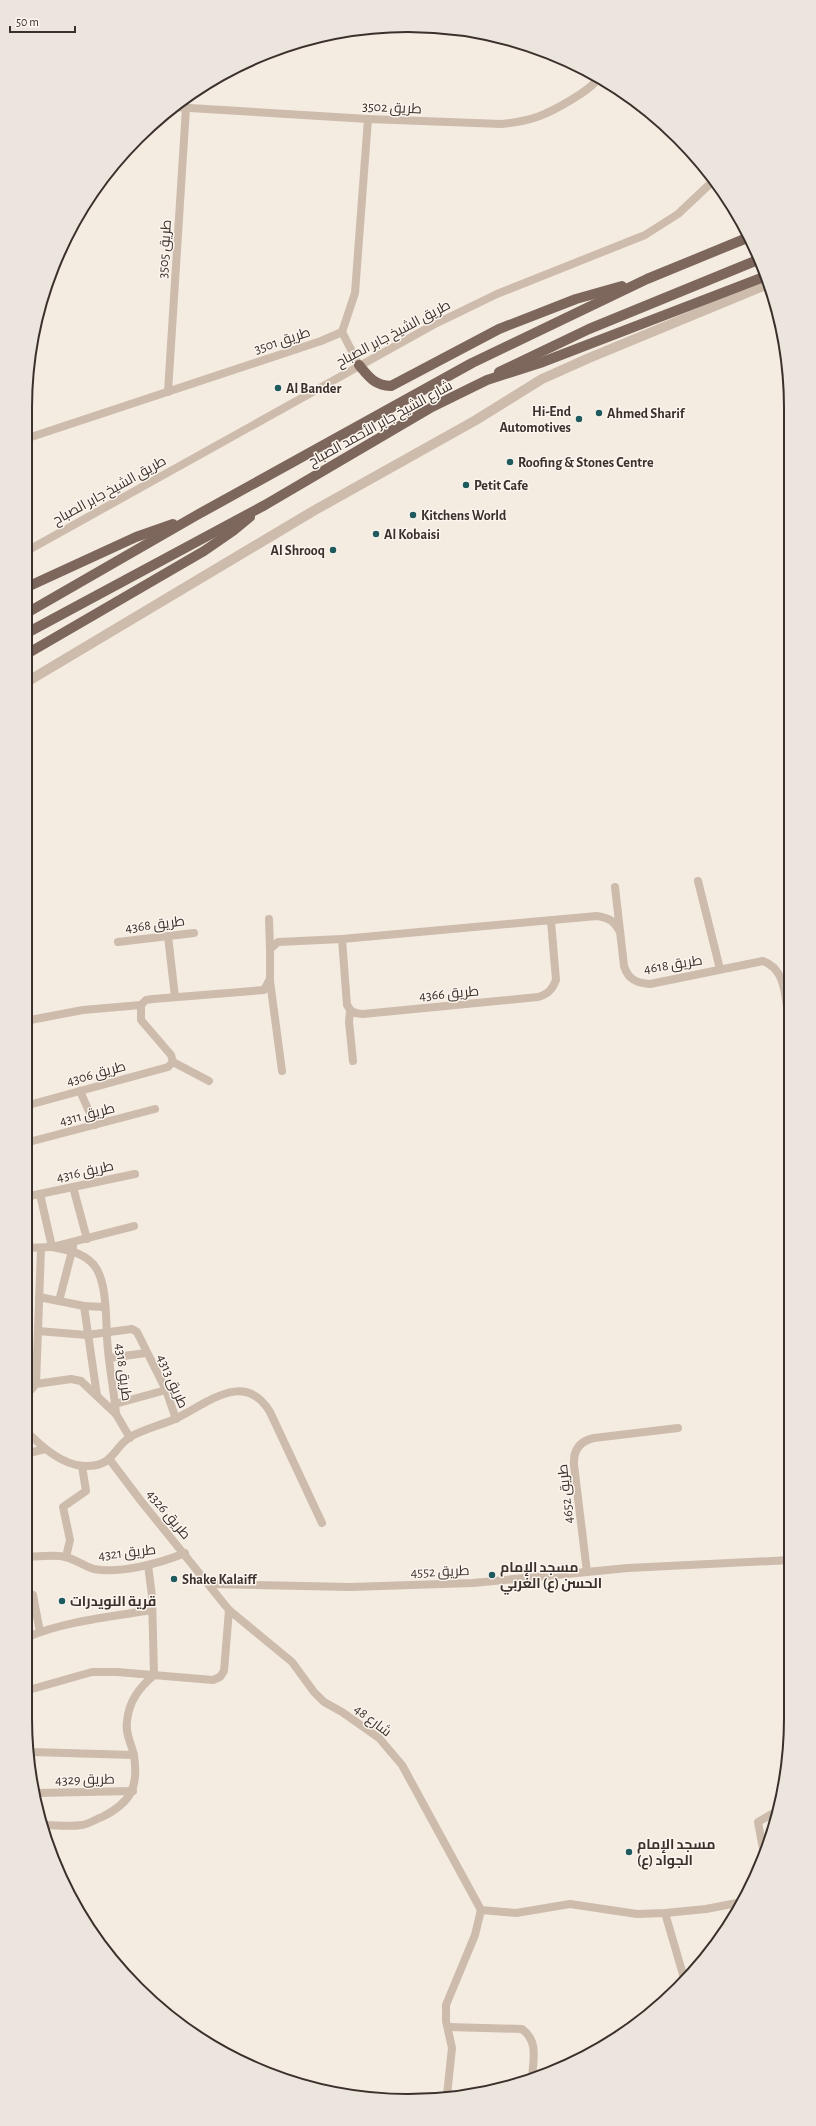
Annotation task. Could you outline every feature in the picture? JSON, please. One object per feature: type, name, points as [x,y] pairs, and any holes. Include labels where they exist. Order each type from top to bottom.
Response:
[{"type":"main road","name":"شارع الشيخ جابر الأحمد الصباح","points":[[32,610],[197,515],[472,363],[647,279],[744,239]]},
{"type":"main road","points":[[487,380],[525,358],[571,337],[754,262]]},
{"type":"main road","name":"شارع الشيخ جابر الأحمد الصباح","points":[[32,630],[265,505],[432,407],[487,380],[540,363],[761,278]]},
{"type":"main road","points":[[360,365],[372,381],[381,385],[391,386],[499,329],[576,299],[647,279]]},
{"type":"main road","points":[[32,650],[204,551],[233,531],[265,505]]},
{"type":"main road","points":[[32,585],[136,537],[197,515]]},
{"type":"street","name":"طريق 3502","points":[[182,108],[485,124],[523,122],[546,115],[585,91],[595,82]]},
{"type":"street","name":"طريق 3505","points":[[168,392],[186,108]]},
{"type":"street","points":[[360,365],[342,332],[355,292],[368,119]]},
{"type":"street","name":"طريق الشيخ جابر الصباح","points":[[32,548],[433,325],[497,294],[645,235],[678,214],[710,184]]},
{"type":"street","points":[[32,679],[315,510],[476,420],[542,379],[764,286]]},
{"type":"street","points":[[744,294],[765,291]]},
{"type":"street","name":"طريق 3501","points":[[32,437],[321,341],[342,332]]},
{"type":"street","name":"طريق 4618","points":[[698,881],[720,969]]},
{"type":"street","name":"طريق 4618","points":[[615,886],[627,975],[633,981],[650,984],[763,961],[772,964],[778,971],[784,988]]},
{"type":"street","points":[[270,949],[278,942],[284,941],[342,939],[597,916],[608,918],[615,922],[620,932]]},
{"type":"street","points":[[269,919],[270,979],[282,1071]]},
{"type":"street","name":"طريق 4366","points":[[350,1011],[356,1014],[363,1014],[546,995],[553,989],[556,980],[551,921]]},
{"type":"street","name":"طريق 4368","points":[[118,942],[194,933]]},
{"type":"street","points":[[168,936],[175,997]]},
{"type":"street","points":[[342,939],[347,1005],[350,1011],[349,1022],[353,1061]]},
{"type":"street","points":[[32,1020],[83,1010],[141,1005],[146,1000],[264,990],[270,979]]},
{"type":"street","points":[[141,1005],[142,1020],[171,1056],[172,1062],[209,1081]]},
{"type":"street","name":"طريق 4306","points":[[32,1104],[168,1067],[172,1062]]},
{"type":"street","points":[[80,1091],[95,1125]]},
{"type":"street","name":"طريق 4311","points":[[32,1141],[155,1108]]},
{"type":"street","name":"طريق 4316","points":[[32,1196],[135,1174]]},
{"type":"street","points":[[73,1187],[87,1239]]},
{"type":"street","name":"طريق 4316","points":[[40,1194],[52,1247]]},
{"type":"street","name":"طريق 4318","points":[[32,1248],[52,1247],[134,1226]]},
{"type":"street","points":[[60,1301],[75,1242]]},
{"type":"street","name":"طريق 4318","points":[[52,1247],[72,1251],[88,1258],[99,1272],[104,1294],[106,1333],[116,1414]]},
{"type":"street","points":[[32,1389],[36,1384],[41,1248]]},
{"type":"street","points":[[39,1297],[84,1306],[104,1307]]},
{"type":"street","points":[[84,1306],[97,1396]]},
{"type":"street","name":"طريق 4318","points":[[38,1331],[87,1335],[132,1329],[137,1332],[146,1354]]},
{"type":"street","points":[[109,1358],[146,1354]]},
{"type":"street","name":"طريق 4313","points":[[146,1354],[166,1390],[176,1419]]},
{"type":"street","points":[[32,1383],[71,1379],[81,1381],[116,1414],[130,1438]]},
{"type":"street","points":[[115,1404],[166,1390]]},
{"type":"street","name":"طريق 4313","points":[[110,1460],[130,1438],[176,1419],[217,1397],[241,1391],[253,1394],[263,1401],[322,1523]]},
{"type":"street","name":"طريق 4652","points":[[587,1572],[574,1465],[575,1452],[578,1447],[588,1439],[678,1428]]},
{"type":"street","points":[[32,1437],[45,1449],[70,1463],[82,1466],[92,1466],[110,1460]]},
{"type":"street","points":[[32,1452],[45,1449]]},
{"type":"street","name":"طريق 4326","points":[[110,1460],[141,1501],[209,1584]]},
{"type":"street","points":[[66,1557],[70,1540],[63,1507],[86,1491],[82,1466]]},
{"type":"street","name":"طريق 4321","points":[[32,1557],[66,1557],[92,1568],[103,1570],[148,1565],[168,1560],[185,1553]]},
{"type":"street","name":"طريق 4552","points":[[209,1584],[387,1586],[498,1582],[587,1572],[699,1563],[784,1560]]},
{"type":"street","points":[[48,1825],[84,1825],[124,1804],[133,1791],[135,1779],[134,1755],[127,1739],[126,1722],[128,1710],[132,1699],[154,1675],[152,1610],[148,1565]]},
{"type":"street","name":"شارع 48","points":[[209,1584],[229,1610],[292,1662],[314,1692],[324,1702],[342,1712],[379,1738],[402,1765],[481,1910]]},
{"type":"street","points":[[33,1595],[40,1632]]},
{"type":"street","points":[[32,1635],[83,1621],[152,1610]]},
{"type":"street","points":[[32,1689],[92,1672],[213,1680],[220,1677],[224,1671],[229,1610]]},
{"type":"street","points":[[34,1752],[134,1755]]},
{"type":"street","name":"طريق 4329","points":[[39,1793],[133,1791]]},
{"type":"street","points":[[762,1844],[758,1822],[771,1814]]},
{"type":"street","points":[[447,2092],[452,2048],[446,2005],[474,1936],[481,1910],[516,1913],[570,1904],[637,1914],[706,1909],[735,1903]]},
{"type":"street","points":[[665,1913],[683,1974]]},
{"type":"street","points":[[448,2027],[522,2029],[531,2036],[534,2046],[532,2073]]},
{"type":"place","name":"Al Bander","points":[[278,388]]},
{"type":"place","name":"Ahmed Sharif","points":[[599,413]]},
{"type":"place","name":"Hi-End Automotives","points":[[579,419]]},
{"type":"place","name":"Roofing & Stones Centre","points":[[510,462]]},
{"type":"place","name":"Petit Cafe","points":[[466,485]]},
{"type":"place","name":"Kitchens World","points":[[413,515]]},
{"type":"place","name":"Al Kobaisi","points":[[376,534]]},
{"type":"place","name":"Al Shrooq","points":[[333,550]]},
{"type":"place","name":"مسجد الإمام الحسن (ع) الغربي","points":[[492,1575]]},
{"type":"place","name":"Shake Kalaiff","points":[[174,1579]]},
{"type":"place","name":"قرية النويدرات","points":[[62,1601]]},
{"type":"place","name":"مسجد الإمام الجواد (ع)","points":[[629,1852]]}]
